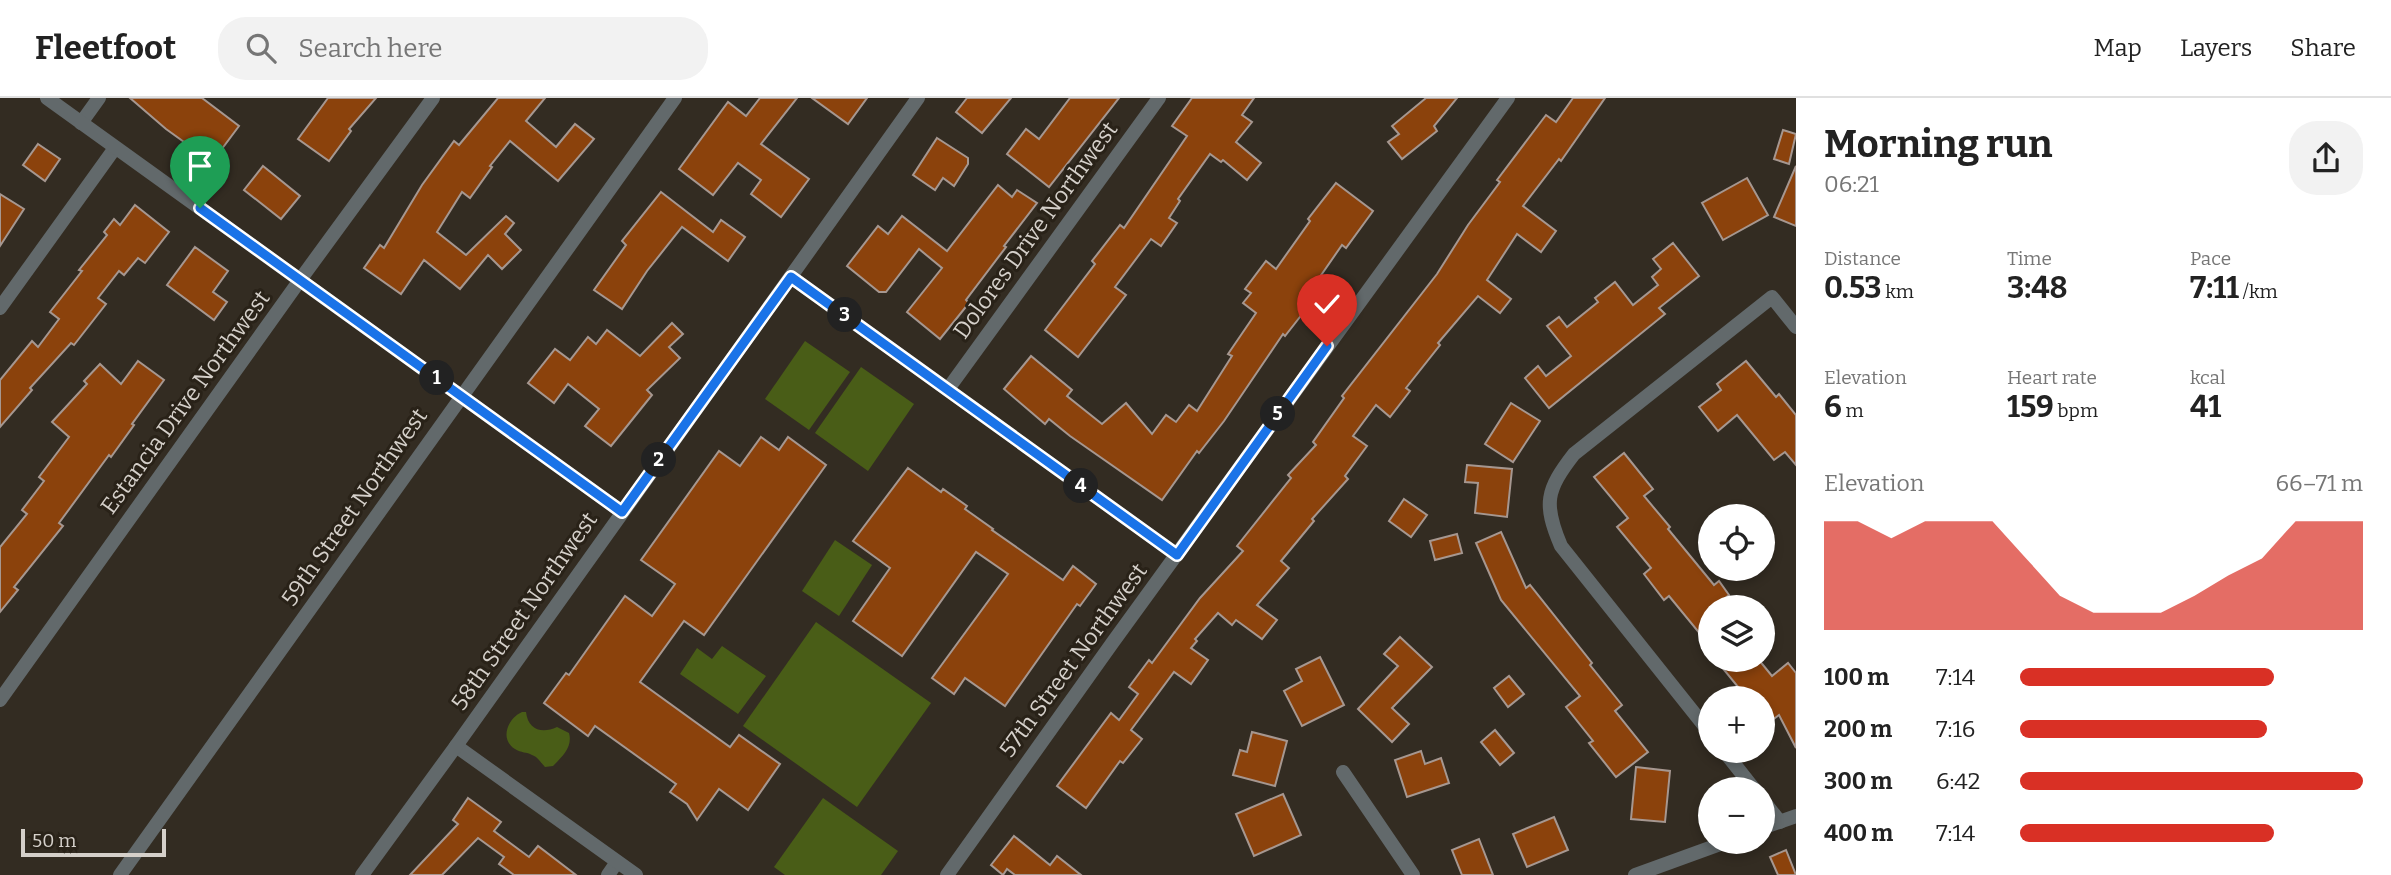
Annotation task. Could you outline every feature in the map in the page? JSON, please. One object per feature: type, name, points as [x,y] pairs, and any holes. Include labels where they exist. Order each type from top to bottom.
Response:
[{"type":"street","points":[[47,98],[622,512]]},
{"type":"street","points":[[81,123],[99,98]]},
{"type":"street","name":"Estancia Drive Northwest","points":[[0,700],[433,98]]},
{"type":"street","name":"59th Street Northwest","points":[[120,875],[675,98]]},
{"type":"street","name":"58th Street Northwest","points":[[362,875],[918,98]]},
{"type":"street","name":"Dolores Drive Northwest","points":[[948,389],[1159,98]]},
{"type":"street","name":"57th Street Northwest","points":[[947,875],[1112,642],[1507,98]]},
{"type":"street","points":[[0,308],[115,148]]},
{"type":"street","points":[[791,277],[1177,555]]},
{"type":"street","points":[[1698,718],[1561,546],[1552,524],[1549,500],[1556,477],[1574,454],[1772,297],[1796,327]]},
{"type":"street","points":[[456,746],[636,875]]},
{"type":"street","points":[[1733,763],[1745,777]]},
{"type":"street","points":[[1343,772],[1413,875]]},
{"type":"street","points":[[1775,816],[1780,822]]},
{"type":"street","points":[[1775,824],[1796,816]]},
{"type":"street","points":[[1635,875],[1698,852]]},
{"type":"street","points":[[608,875],[617,862]]},
{"type":"green space","points":[[805,341],[850,372],[809,430],[765,399]]},
{"type":"green space","points":[[861,367],[914,404],[868,471],[815,433]]},
{"type":"green space","points":[[835,540],[872,565],[839,616],[802,591]]},
{"type":"green space","points":[[816,622],[931,703],[857,807],[743,726]]},
{"type":"green space","points":[[722,646],[766,676],[738,714],[680,674],[697,648],[712,659]]},
{"type":"green space","points":[[522,712],[526,712],[530,723],[537,729],[557,727],[569,733],[568,747],[553,766],[545,767],[534,756],[517,750],[507,740],[509,724]]},
{"type":"green space","points":[[823,798],[898,851],[881,875],[785,875],[774,867]]},
{"type":"building","points":[[130,98],[202,98],[239,126],[212,162],[166,129]]},
{"type":"building","points":[[328,98],[376,98],[349,129],[351,131],[329,161],[298,139]]},
{"type":"building","points":[[498,98],[545,98],[526,121],[556,147],[575,124],[594,139],[558,181],[510,141],[470,198],[462,192],[437,232],[466,255],[506,216],[514,223],[505,234],[521,250],[502,269],[488,255],[460,289],[424,260],[401,294],[364,268],[380,245],[384,248],[422,185],[454,141],[459,145]]},
{"type":"building","points":[[760,98],[797,98],[761,144],[809,179],[781,217],[751,194],[761,180],[738,163],[713,195],[679,169],[728,102],[746,116]]},
{"type":"building","points":[[812,98],[867,98],[848,124]]},
{"type":"building","points":[[967,98],[1011,98],[982,133],[956,112]]},
{"type":"building","points":[[1070,98],[1119,98],[1049,187],[1007,154],[1026,129],[1039,139]]},
{"type":"building","points":[[1192,98],[1254,98],[1242,115],[1252,122],[1236,142],[1261,163],[1247,180],[1223,160],[1221,162],[1210,154],[1178,199],[1180,201],[1169,218],[1177,223],[1161,246],[1151,239],[1115,287],[1126,295],[1078,357],[1045,330],[1095,264],[1092,261],[1120,225],[1124,228],[1187,136],[1172,126]]},
{"type":"building","points":[[1426,98],[1457,98],[1434,126],[1437,131],[1402,159],[1388,142],[1399,134],[1392,126]]},
{"type":"building","points":[[1573,98],[1605,98],[1561,161],[1559,159],[1523,206],[1556,231],[1541,252],[1517,234],[1487,280],[1511,299],[1500,313],[1478,296],[1438,343],[1440,345],[1406,388],[1410,391],[1390,417],[1376,405],[1353,436],[1367,446],[1345,476],[1348,479],[1312,519],[1314,521],[1281,561],[1289,568],[1257,605],[1277,620],[1262,639],[1236,620],[1232,625],[1218,613],[1195,639],[1197,641],[1191,648],[1208,660],[1191,684],[1174,672],[1131,730],[1142,739],[1123,763],[1120,761],[1086,808],[1057,786],[1111,713],[1119,720],[1138,694],[1129,687],[1149,660],[1152,663],[1200,598],[1243,551],[1237,546],[1291,478],[1288,475],[1316,445],[1313,442],[1344,398],[1342,396],[1437,274],[1468,225],[1500,182],[1497,180],[1546,115],[1556,122]]},
{"type":"building","points":[[1783,130],[1796,134],[1789,164],[1774,159]]},
{"type":"building","points":[[937,138],[968,158],[968,164],[954,186],[943,178],[935,190],[913,175]]},
{"type":"building","points":[[38,144],[60,159],[45,181],[23,165]]},
{"type":"building","points":[[263,166],[300,196],[281,219],[244,190]]},
{"type":"building","points":[[1796,166],[1796,226],[1774,217]]},
{"type":"building","points":[[1747,178],[1768,215],[1723,240],[1702,203]]},
{"type":"building","points":[[1336,183],[1373,211],[1346,248],[1342,245],[1308,294],[1314,299],[1285,336],[1283,334],[1224,421],[1199,453],[1197,451],[1162,500],[1049,419],[1045,424],[1004,389],[1031,356],[1072,390],[1067,396],[1102,424],[1126,403],[1152,434],[1166,415],[1176,422],[1189,405],[1197,411],[1232,356],[1228,354],[1256,313],[1243,303],[1251,293],[1245,289],[1266,261],[1276,269],[1310,221],[1308,219]]},
{"type":"building","points":[[998,185],[1012,197],[1017,190],[1037,203],[966,300],[969,303],[940,339],[907,312],[942,268],[919,249],[886,292],[879,292],[847,266],[878,226],[888,234],[902,216],[947,251]]},
{"type":"building","points":[[661,192],[713,232],[721,220],[745,237],[728,261],[682,227],[647,271],[622,309],[594,290],[626,245],[622,241]]},
{"type":"building","points":[[0,194],[24,209],[0,246]]},
{"type":"building","points":[[135,205],[169,232],[145,263],[138,258],[124,275],[119,271],[98,298],[106,304],[74,345],[71,343],[30,388],[32,390],[0,427],[0,380],[32,341],[38,347],[59,319],[50,312],[107,235],[104,232],[114,219],[120,225]]},
{"type":"building","points":[[1673,243],[1699,276],[1659,308],[1665,314],[1549,408],[1525,378],[1538,366],[1546,376],[1571,356],[1547,326],[1559,317],[1567,327],[1598,302],[1595,298],[1615,282],[1633,305],[1658,285],[1652,277],[1661,269],[1653,259]]},
{"type":"building","points":[[195,247],[228,271],[213,292],[227,302],[214,320],[167,285]]},
{"type":"building","points":[[672,323],[683,334],[669,347],[680,358],[647,390],[652,395],[611,446],[585,426],[599,409],[568,384],[554,403],[528,383],[555,349],[570,360],[588,337],[596,344],[607,330],[640,356]]},
{"type":"building","points":[[138,361],[164,380],[111,457],[109,455],[59,523],[63,526],[14,587],[18,590],[0,612],[0,547],[27,514],[22,510],[44,481],[39,477],[69,437],[52,422],[87,384],[84,381],[100,364],[121,384]]},
{"type":"building","points":[[1746,361],[1776,397],[1779,394],[1796,415],[1796,465],[1785,452],[1774,460],[1737,415],[1718,431],[1699,407],[1721,390],[1717,384]]},
{"type":"building","points":[[1511,403],[1540,421],[1513,462],[1485,444]]},
{"type":"building","points":[[761,437],[779,450],[788,437],[826,465],[704,635],[684,621],[640,682],[730,747],[739,735],[780,764],[748,810],[719,789],[697,820],[687,804],[670,792],[676,784],[595,726],[588,736],[544,703],[566,673],[569,675],[625,596],[652,616],[675,584],[641,560],[719,451],[740,466]]},
{"type":"building","points":[[1624,453],[1653,489],[1644,496],[1698,566],[1698,581],[1711,581],[1714,585],[1719,581],[1729,595],[1698,595],[1698,631],[1669,596],[1664,600],[1644,574],[1651,568],[1617,527],[1628,518],[1594,477]]},
{"type":"building","points":[[1467,465],[1512,469],[1507,517],[1475,513],[1478,483],[1465,482]]},
{"type":"building","points":[[908,468],[941,492],[943,489],[967,506],[965,509],[992,530],[1063,580],[1073,566],[1096,584],[1080,606],[1077,604],[1005,706],[965,678],[954,694],[932,678],[1008,574],[976,552],[902,656],[853,621],[890,568],[853,541]]},
{"type":"building","points":[[1404,499],[1427,515],[1411,537],[1389,521]]},
{"type":"building","points":[[1501,532],[1526,588],[1530,585],[1592,663],[1590,665],[1622,705],[1615,711],[1648,752],[1616,777],[1589,743],[1593,741],[1566,707],[1580,696],[1501,600],[1476,543]]},
{"type":"building","points":[[1457,534],[1462,553],[1435,560],[1430,541]]},
{"type":"building","points":[[1400,637],[1432,667],[1392,708],[1409,724],[1392,742],[1358,709],[1398,666],[1384,654]]},
{"type":"building","points":[[1320,657],[1344,705],[1302,726],[1284,691],[1302,681],[1296,669]]},
{"type":"building","points":[[1788,663],[1796,673],[1796,748],[1779,715],[1775,718],[1775,686],[1737,686],[1726,672],[1769,672],[1772,676]]},
{"type":"building","points":[[1509,676],[1524,694],[1508,707],[1494,688]]},
{"type":"building","points":[[1495,730],[1514,753],[1500,765],[1481,742]]},
{"type":"building","points":[[1252,732],[1287,741],[1275,786],[1233,775],[1240,750],[1247,752]]},
{"type":"building","points":[[1421,751],[1425,764],[1441,758],[1449,783],[1407,797],[1395,760]]},
{"type":"building","points":[[1636,767],[1670,771],[1665,822],[1631,819]]},
{"type":"building","points":[[1283,794],[1301,835],[1254,856],[1236,814]]},
{"type":"building","points":[[468,798],[501,822],[494,831],[529,857],[538,846],[576,875],[514,875],[499,864],[504,857],[478,838],[442,875],[410,875],[458,824],[453,820]]},
{"type":"building","points":[[1554,817],[1568,850],[1527,867],[1513,834]]},
{"type":"building","points":[[1014,836],[1050,865],[1057,856],[1081,875],[1015,875],[1007,869],[1003,875],[991,865]]},
{"type":"building","points":[[1479,839],[1493,875],[1462,875],[1452,850]]},
{"type":"building","points":[[1786,850],[1796,875],[1778,875],[1770,857]]},
{"type":"route","points":[[200,208],[622,512],[791,277],[1177,555],[1327,346]]}]
